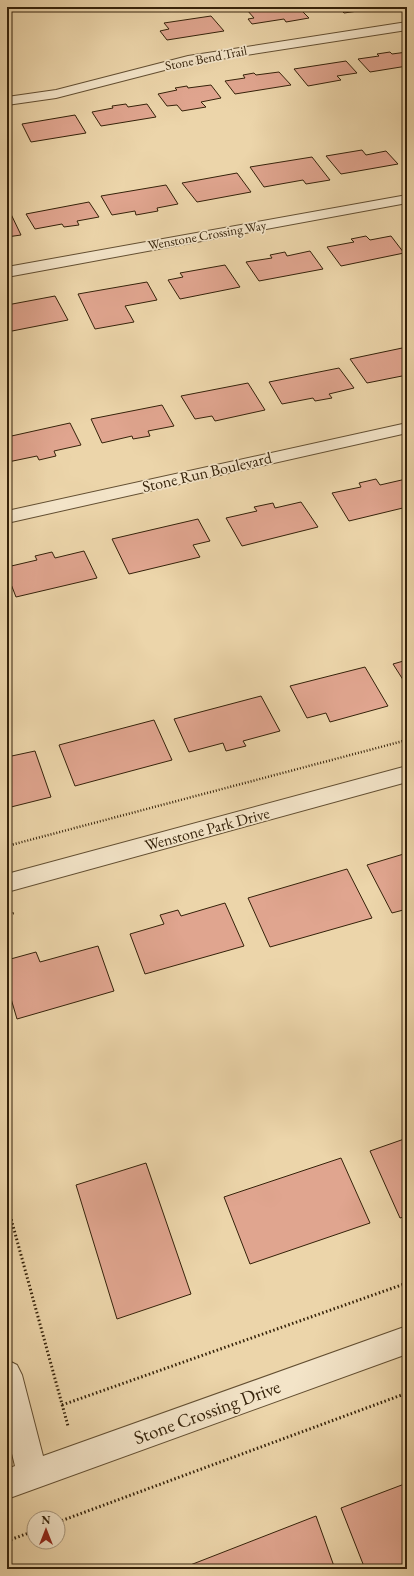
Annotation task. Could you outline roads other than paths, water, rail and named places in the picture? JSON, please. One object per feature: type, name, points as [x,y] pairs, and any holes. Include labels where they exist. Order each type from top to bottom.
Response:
[{"type":"street","name":"Stone Bend Trail","points":[[7,101],[56,94],[188,60],[407,26]]},
{"type":"street","name":"Wenstone Crossing Way","points":[[7,272],[407,199]]},
{"type":"street","name":"Stone Run Boulevard","points":[[7,517],[407,428]]},
{"type":"street","name":"Wenstone Park Drive","points":[[7,883],[407,774]]},
{"type":"street","name":"Stone Crossing Drive","points":[[20,1479],[407,1340]]},
{"type":"street","points":[[7,1374],[20,1479]]}]
